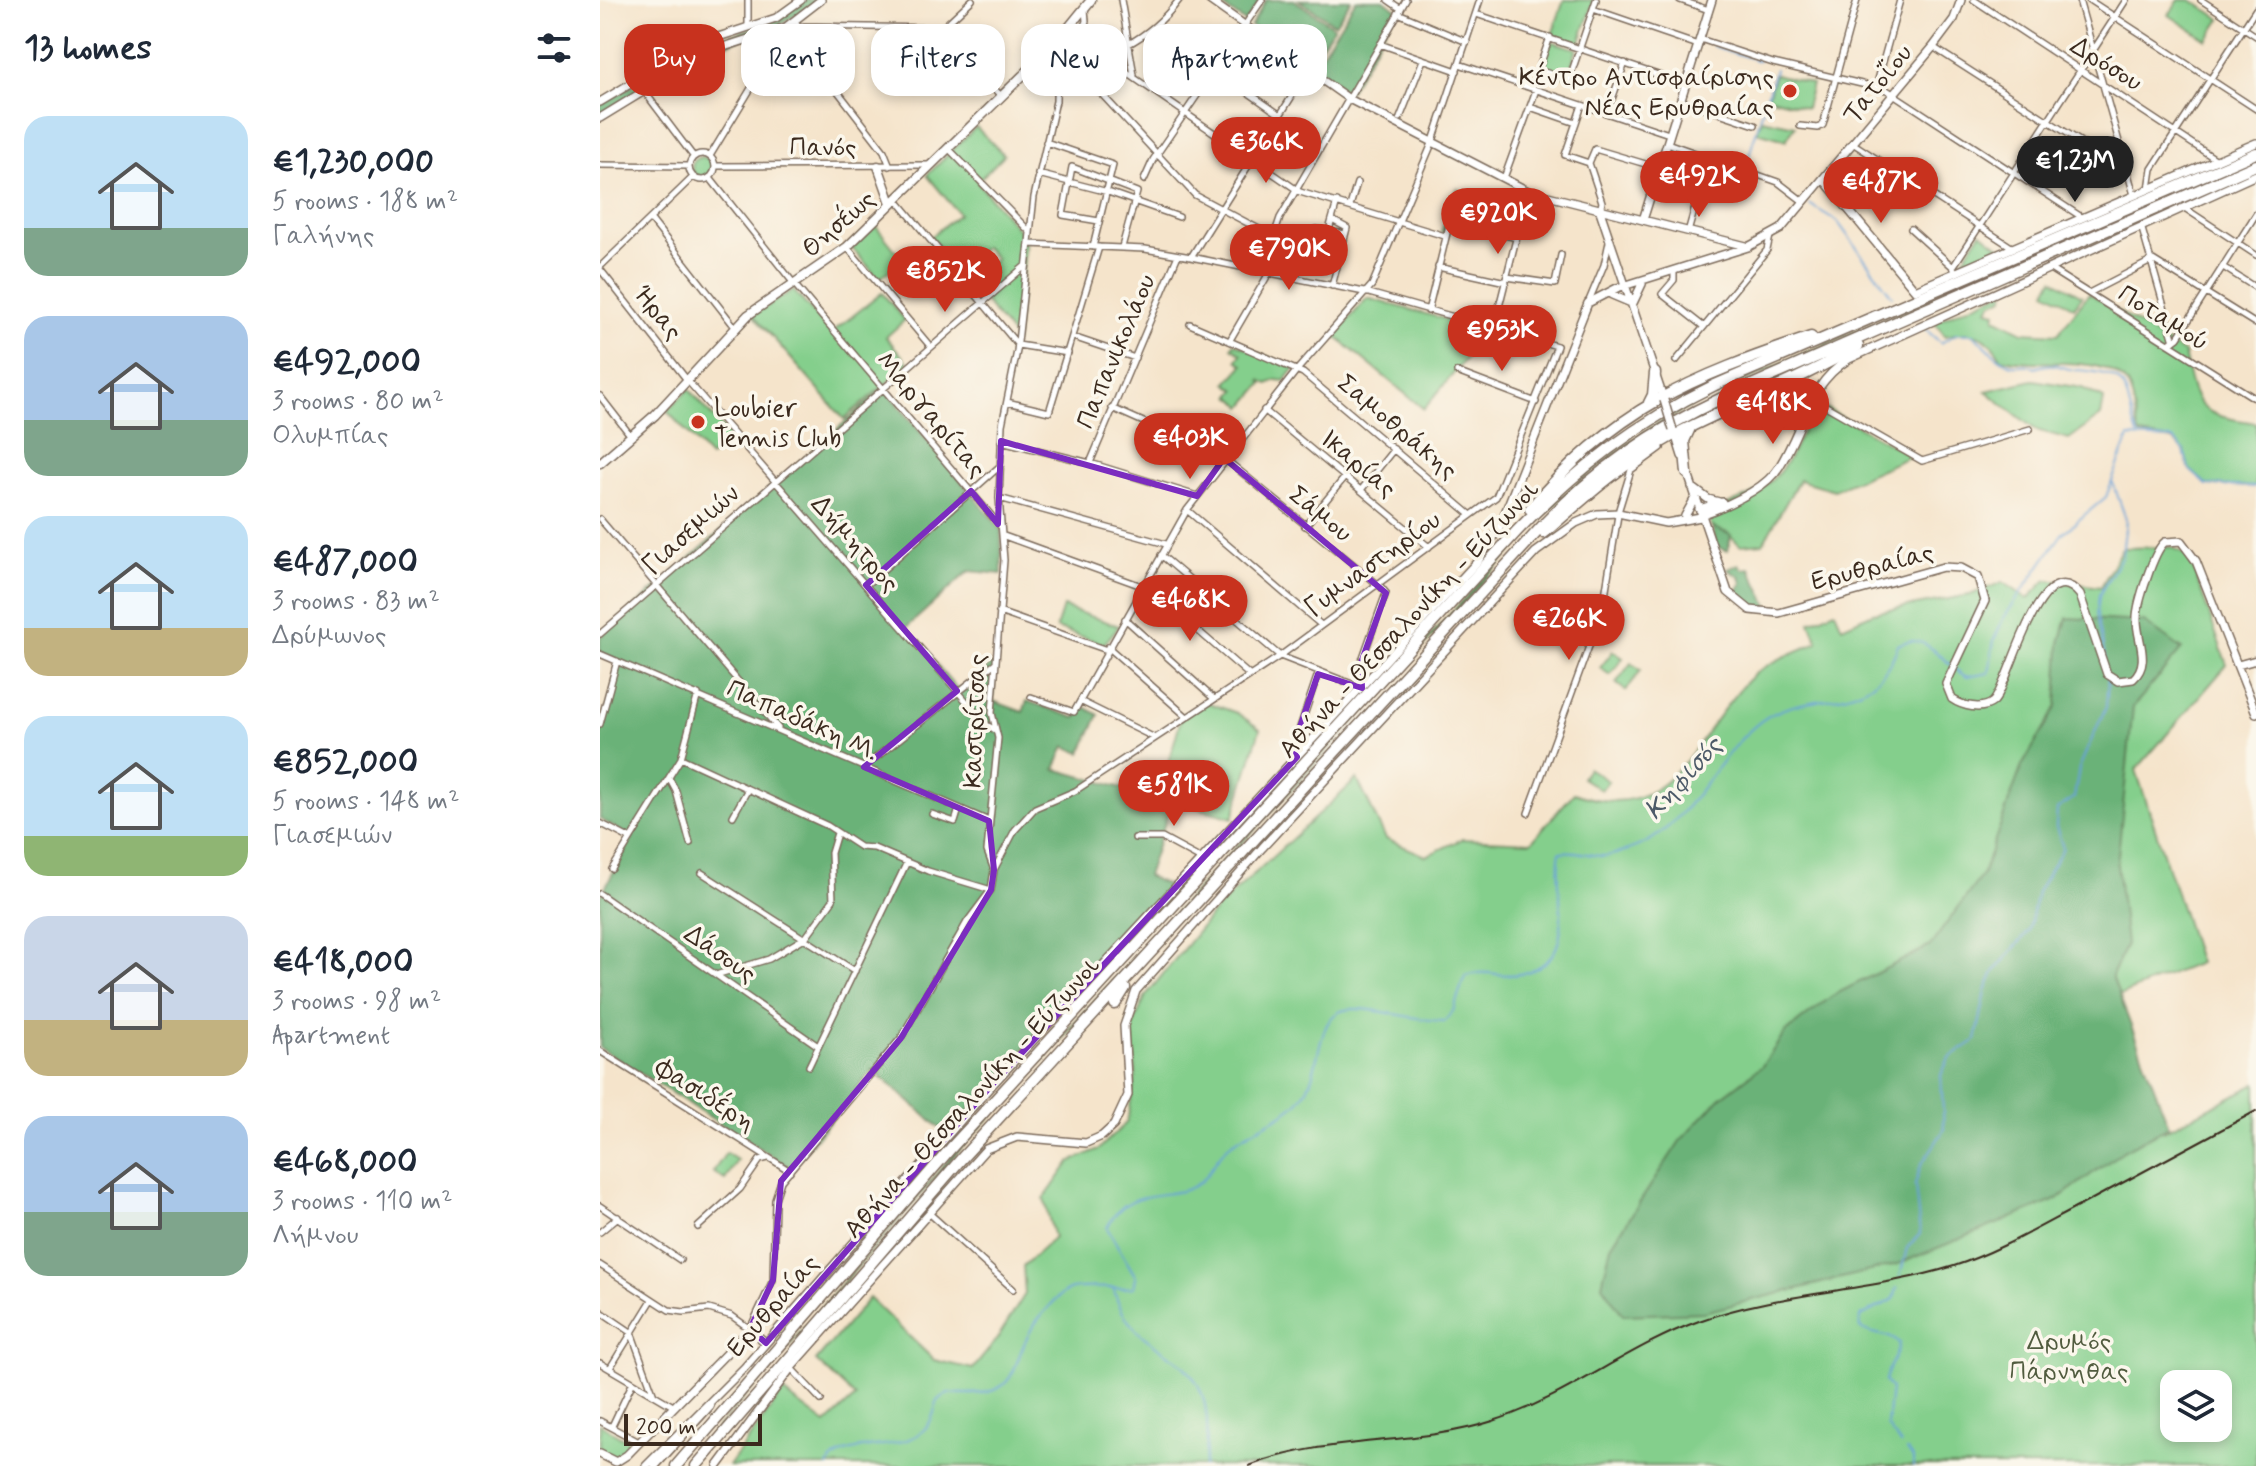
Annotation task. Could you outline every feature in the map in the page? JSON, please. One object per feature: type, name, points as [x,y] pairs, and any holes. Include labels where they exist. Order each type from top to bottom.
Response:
[{"type":"highway","name":"Αθήνα - Θεσσαλονίκη - Εύζωνοι","points":[[676,1466],[951,1148],[1565,483],[1633,429],[1715,385],[2256,153]]},
{"type":"highway","name":"Αθήνα - Θεσσαλονίκη - Εύζωνοι","points":[[696,1466],[962,1158],[1586,484],[1641,442],[1711,403],[2256,165]]},
{"type":"highway","points":[[1498,553],[1553,483],[1595,444],[1647,404],[1730,364],[1870,318]]},
{"type":"highway","points":[[1509,564],[1620,470],[1661,445],[1674,432],[1717,417],[1846,353],[1890,326]]},
{"type":"highway","points":[[1655,373],[1668,383],[1684,384]]},
{"type":"highway","points":[[1647,404],[1653,395],[1655,373]]},
{"type":"highway","points":[[1687,473],[1684,441],[1693,427]]},
{"type":"highway","points":[[1115,1004],[1136,969]]},
{"type":"highway","points":[[962,1158],[989,1139]]},
{"type":"main road","points":[[755,24],[776,18],[801,0]]},
{"type":"main road","points":[[796,23],[821,0]]},
{"type":"main road","name":"Θησέως","points":[[1072,24],[1091,0]]},
{"type":"main road","points":[[1202,0],[1239,24]]},
{"type":"main road","points":[[1209,0],[1240,24]]},
{"type":"main road","points":[[1643,220],[1712,0]]},
{"type":"main road","name":"Τατοΐου","points":[[1627,287],[1748,247],[1770,236],[1805,202],[1895,94],[1954,19],[1961,0]]},
{"type":"main road","points":[[600,102],[697,44],[741,28]]},
{"type":"main road","name":"Θησέως","points":[[600,463],[687,380],[735,327],[847,247],[1021,78]]},
{"type":"main road","points":[[1327,84],[1349,99],[1528,191],[1748,247]]},
{"type":"main road","points":[[600,118],[636,96]]},
{"type":"main road","points":[[1824,180],[1915,290],[1955,270],[2256,143]]},
{"type":"main road","points":[[878,166],[893,201]]},
{"type":"main road","points":[[716,1466],[791,1368],[964,1171],[997,1142],[1021,1137],[1086,1143],[1109,1131],[1122,1114],[1128,1095],[1125,1021],[1134,996],[1262,848],[1529,558],[1584,518],[1597,514],[1618,513],[1656,523],[1675,522],[1736,498],[1767,481],[1779,467],[1811,397],[1827,375],[1849,359],[2254,178]]},
{"type":"main road","name":"Ερυθραίας","points":[[1600,211],[1610,233],[1728,592],[1745,608],[1779,613],[1844,593],[1887,586],[1935,568],[1967,570],[1981,582],[1985,601],[1949,674],[1947,690],[1954,701],[1975,706],[1994,701],[2024,631],[2049,591],[2064,585],[2073,588],[2081,598],[2107,674],[2118,681],[2133,679],[2143,661],[2137,619],[2139,607],[2158,548],[2175,540],[2191,550],[2256,713]]},
{"type":"main road","points":[[1612,295],[1622,296],[1633,305],[1642,282],[1623,272]]},
{"type":"main road","points":[[1588,303],[1627,287]]},
{"type":"main road","points":[[1582,318],[1596,302],[1627,287]]},
{"type":"main road","name":"Ερυθραίας","points":[[652,1465],[766,1343],[990,1087],[1485,553],[1512,497],[1588,303]]},
{"type":"main road","points":[[1692,487],[1708,499],[1722,502]]},
{"type":"main road","points":[[1685,516],[1695,498]]},
{"type":"main road","points":[[1675,522],[1736,498]]},
{"type":"main road","points":[[2238,665],[2256,660]]},
{"type":"main road","points":[[600,1454],[616,1464],[750,1329],[766,1343]]},
{"type":"street","points":[[748,0],[748,24]]},
{"type":"street","points":[[946,24],[972,0]]},
{"type":"street","points":[[1121,0],[1134,76]]},
{"type":"street","points":[[1157,24],[1179,0]]},
{"type":"street","points":[[1246,24],[1262,0]]},
{"type":"street","points":[[1388,0],[1400,11],[1467,42]]},
{"type":"street","points":[[1230,340],[1266,272],[1272,236],[1406,0]]},
{"type":"street","points":[[1031,697],[1074,712],[1187,510],[1224,458],[1366,293],[1433,141],[1480,0]]},
{"type":"street","points":[[1538,70],[1569,80],[1596,0]]},
{"type":"street","points":[[1680,0],[1709,10]]},
{"type":"street","points":[[1800,126],[1818,128],[1823,125],[1857,0]]},
{"type":"street","points":[[1876,87],[1900,0]]},
{"type":"street","name":"Δρόσου","points":[[1974,0],[2218,160]]},
{"type":"street","points":[[2079,0],[2134,195]]},
{"type":"street","points":[[2089,0],[2256,109]]},
{"type":"street","points":[[1911,229],[1955,270],[1980,225],[2126,0]]},
{"type":"street","points":[[2201,0],[2256,36]]},
{"type":"street","points":[[1085,9],[1085,24]]},
{"type":"street","points":[[1593,9],[1773,63],[1895,94],[2083,218]]},
{"type":"street","points":[[2149,189],[2150,174],[2256,9]]},
{"type":"street","points":[[1476,14],[1685,84]]},
{"type":"street","points":[[796,23],[871,27]]},
{"type":"street","points":[[1129,45],[1143,35]]},
{"type":"street","points":[[1504,178],[1530,107],[1538,70],[1550,37]]},
{"type":"street","points":[[1380,44],[1457,71]]},
{"type":"street","points":[[1933,47],[2128,172]]},
{"type":"street","points":[[1400,118],[1423,60]]},
{"type":"street","points":[[1607,113],[1625,63]]},
{"type":"street","points":[[1459,64],[1669,134]]},
{"type":"street","points":[[1127,72],[1297,190],[1445,236]]},
{"type":"street","points":[[648,96],[693,156]]},
{"type":"street","points":[[710,156],[744,96]]},
{"type":"street","points":[[841,96],[884,151],[890,166]]},
{"type":"street","name":"Καστρίτσας","points":[[750,1329],[773,1280],[776,1192],[901,1038],[967,922],[991,890],[994,870],[987,851],[998,748],[992,713],[1004,536],[999,498],[1001,441],[1018,345],[1038,174],[1056,96]]},
{"type":"street","points":[[1103,96],[1195,195],[1272,236]]},
{"type":"street","points":[[1144,180],[1157,154],[1197,96]]},
{"type":"street","points":[[1253,96],[1279,114]]},
{"type":"street","points":[[1191,257],[1291,96]]},
{"type":"street","points":[[1680,100],[1755,125]]},
{"type":"street","points":[[1565,163],[1582,105]]},
{"type":"street","points":[[1530,107],[1576,123]]},
{"type":"street","points":[[1007,402],[1047,413],[1073,337],[1113,167],[1046,142]]},
{"type":"street","points":[[1666,143],[1778,182],[1805,202]]},
{"type":"street","points":[[1854,144],[2013,248]]},
{"type":"street","points":[[948,148],[1030,232]]},
{"type":"street","points":[[1600,211],[1602,202],[1591,165],[1595,149],[1659,168]]},
{"type":"street","points":[[1566,155],[1591,165]]},
{"type":"street","points":[[693,156],[710,156]]},
{"type":"street","points":[[688,166],[693,156]]},
{"type":"street","points":[[693,177],[710,178],[715,166],[710,156]]},
{"type":"street","points":[[1688,232],[1709,158]]},
{"type":"street","points":[[600,165],[688,166]]},
{"type":"street","name":"Πανός","points":[[715,166],[931,165]]},
{"type":"street","points":[[688,166],[693,177]]},
{"type":"street","points":[[1099,221],[1063,215],[1071,168],[1136,190],[1122,247]]},
{"type":"street","points":[[1038,174],[1108,192],[1179,217]]},
{"type":"street","points":[[600,268],[652,221],[693,177]]},
{"type":"street","name":"Μαργαρίτας","points":[[710,178],[795,285],[1001,528]]},
{"type":"street","points":[[1350,206],[1357,183]]},
{"type":"street","points":[[1029,244],[1122,247],[1191,257],[1366,293],[1494,327],[1528,191]]},
{"type":"street","points":[[893,201],[1018,345],[1068,353]]},
{"type":"street","points":[[1329,230],[1337,202]]},
{"type":"street","points":[[2186,209],[2256,255]]},
{"type":"street","points":[[2142,229],[2153,260],[2171,341],[2178,337],[2256,214]]},
{"type":"street","points":[[1332,220],[1345,224],[1332,286]]},
{"type":"street","points":[[652,221],[735,327]]},
{"type":"street","points":[[1428,311],[1451,221],[1517,238]]},
{"type":"street","points":[[1341,250],[1315,243],[1317,228],[1345,234]]},
{"type":"street","name":"Ερυθραίας","points":[[1588,303],[1606,258],[1610,233]]},
{"type":"street","points":[[1676,361],[1767,250],[1770,236]]},
{"type":"street","points":[[847,247],[930,346]]},
{"type":"street","name":"Παπανικολάου","points":[[1090,463],[1178,255]]},
{"type":"street","points":[[1438,267],[1507,280],[1555,284],[1561,255]]},
{"type":"street","points":[[2153,260],[2256,324]]},
{"type":"street","points":[[2089,293],[2153,260]]},
{"type":"street","name":"Γιασεμιών","points":[[600,634],[1025,265]]},
{"type":"street","points":[[2223,267],[2256,288]]},
{"type":"street","name":"Ήρας","points":[[600,268],[687,380]]},
{"type":"street","name":"Ποταμού","points":[[2050,269],[2171,341],[2256,399]]},
{"type":"street","points":[[1674,272],[1674,280],[1662,294],[1704,327]]},
{"type":"street","name":"Σαμοθράκης","points":[[1190,324],[1297,370],[1471,515]]},
{"type":"street","name":"Γυμναστηρίου","points":[[994,870],[1015,830],[1038,805],[1075,791],[1248,674],[1280,656],[1498,494],[1557,346],[1494,327]]},
{"type":"street","points":[[1073,337],[1135,358]]},
{"type":"street","points":[[1457,372],[1536,402]]},
{"type":"street","name":"Δήμητρος","points":[[687,380],[987,725],[996,730]]},
{"type":"street","points":[[600,396],[631,436]]},
{"type":"street","points":[[1811,397],[1922,461],[2030,429]]},
{"type":"street","name":"Σάμου","points":[[1112,408],[1224,458],[1386,593]]},
{"type":"street","name":"Ικαρίας","points":[[1264,410],[1429,547]]},
{"type":"street","points":[[1001,441],[1090,463],[1197,496]]},
{"type":"street","points":[[1528,813],[1603,608],[1618,513],[1631,470],[1661,445]]},
{"type":"street","points":[[1361,490],[1394,449]]},
{"type":"street","points":[[866,585],[1000,466]]},
{"type":"street","points":[[1305,526],[1345,477]]},
{"type":"street","points":[[1498,494],[1512,497]]},
{"type":"street","points":[[999,498],[1166,544]]},
{"type":"street","points":[[1187,510],[1320,624]]},
{"type":"street","points":[[600,519],[781,731]]},
{"type":"street","points":[[1004,536],[1143,586],[1248,674]]},
{"type":"street","points":[[1161,555],[1280,656],[1318,674],[1362,688],[1361,663],[1391,574]]},
{"type":"street","points":[[999,612],[1108,648],[1186,716]]},
{"type":"street","points":[[1125,619],[1213,698]]},
{"type":"street","name":"Παπαδάκη Μ.","points":[[600,654],[989,821]]},
{"type":"street","points":[[600,724],[617,661]]},
{"type":"street","points":[[864,767],[996,662]]},
{"type":"street","points":[[1297,757],[1292,751],[1318,674]]},
{"type":"street","points":[[612,869],[681,758],[698,694]]},
{"type":"street","points":[[1080,701],[1154,737]]},
{"type":"street","points":[[681,758],[860,847],[874,848],[991,890]]},
{"type":"street","points":[[670,780],[690,843]]},
{"type":"street","points":[[733,816],[748,789]]},
{"type":"street","points":[[932,814],[955,822],[959,809]]},
{"type":"street","points":[[600,823],[629,838]]},
{"type":"street","points":[[719,974],[769,959],[806,937],[833,900],[831,853],[837,833]]},
{"type":"street","points":[[1135,838],[1162,838],[1201,860]]},
{"type":"street","points":[[809,1066],[907,862]]},
{"type":"street","points":[[702,873],[855,971]]},
{"type":"street","name":"Δάσους","points":[[600,894],[719,974],[818,1046]]},
{"type":"street","name":"Φασιδέρη","points":[[600,1051],[790,1171]]},
{"type":"street","points":[[698,1227],[740,1189],[760,1160],[769,1157]]},
{"type":"street","points":[[600,1206],[680,1260]]},
{"type":"street","points":[[928,1213],[1013,1289]]},
{"type":"street","points":[[600,1232],[618,1217]]},
{"type":"street","points":[[600,1265],[669,1310],[709,1309],[732,1316],[750,1329]]},
{"type":"street","points":[[610,1368],[652,1300]]},
{"type":"street","points":[[600,1311],[631,1332],[654,1395]]},
{"type":"street","points":[[600,1363],[673,1406]]},
{"type":"street","points":[[791,1368],[821,1400]]},
{"type":"street","points":[[612,1426],[632,1384]]},
{"type":"street","points":[[600,1421],[640,1443]]},
{"type":"highlighted area","points":[[1001,441],[1197,496],[1224,458],[1386,593],[1361,663],[1362,688],[1318,674],[1292,751],[1297,757],[990,1087],[766,1343],[750,1329],[773,1280],[781,1181],[901,1038],[991,890],[994,870],[989,821],[864,767],[957,691],[866,585],[971,491],[998,524]]},
{"type":"green space","points":[[804,0],[818,0],[781,24],[765,24],[777,20]]},
{"type":"green space","points":[[1214,0],[1260,0],[1245,22]]},
{"type":"green space","points":[[1266,0],[1294,0],[1334,27],[1327,37],[1327,24],[1252,24]]},
{"type":"green space","points":[[1299,0],[1351,0],[1335,24]]},
{"type":"green space","points":[[1356,0],[1384,0],[1397,9],[1348,93],[1327,79],[1327,46]]},
{"type":"green space","points":[[1564,0],[1594,0],[1579,44],[1552,35]]},
{"type":"green space","points":[[2179,0],[2191,0],[2221,19],[2207,40],[2169,15]]},
{"type":"green space","points":[[741,32],[741,39],[725,45],[725,37]]},
{"type":"green space","points":[[1550,41],[1577,49],[1567,77],[1541,69]]},
{"type":"green space","name":"Κέντρο Αντισφαίρισης Νέας Ερυθραίας","points":[[1775,74],[1812,84],[1806,108],[1768,97]]},
{"type":"green space","points":[[624,91],[624,96],[630,96],[600,115],[600,105]]},
{"type":"green space","points":[[1762,119],[1795,126],[1786,140],[1757,132]]},
{"type":"green space","points":[[976,127],[1004,155],[977,182],[1026,238],[1016,340],[968,281],[996,259],[985,247],[957,269],[930,237],[959,214],[927,175]]},
{"type":"green space","points":[[702,157],[709,160],[712,167],[709,174],[702,177],[695,174],[692,167],[695,160]]},
{"type":"green space","points":[[2256,158],[1720,392],[1648,431],[1583,479],[1543,517],[957,1153],[685,1466],[955,1152],[1522,536],[1589,472],[1638,436],[1663,420],[1719,390]]},
{"type":"green space","points":[[1457,189],[1465,192],[1445,233],[1441,232]]},
{"type":"green space","points":[[876,226],[903,260],[879,279],[852,248]]},
{"type":"green space","points":[[1317,232],[1343,236],[1340,246],[1318,243]]},
{"type":"green space","points":[[1981,232],[2002,248],[1959,267],[1959,266]]},
{"type":"green space","points":[[2053,279],[2082,296],[2074,307],[2046,291]]},
{"type":"green space","points":[[793,290],[831,333],[882,293],[905,320],[886,337],[909,364],[844,419],[753,315]]},
{"type":"green space","points":[[2005,291],[2004,297],[1991,303],[1988,310],[1996,312],[1995,318],[2023,332],[2058,334],[2089,293],[2184,353],[2196,398],[2202,406],[2222,417],[2256,423],[2256,487],[2207,485],[2189,469],[2184,450],[2173,440],[2140,435],[2131,392],[2118,375],[2087,365],[2001,358],[1984,338],[1963,333],[1945,336],[1934,322]]},
{"type":"green space","points":[[1367,298],[1489,331],[1424,409],[1335,336]]},
{"type":"green space","points":[[1234,343],[1295,368],[1285,381],[1276,380],[1268,384],[1260,380],[1263,383],[1243,407],[1231,396],[1236,390],[1227,383],[1243,365],[1237,360],[1241,354],[1232,347]]},
{"type":"green space","points":[[2033,380],[2082,388],[2104,399],[2101,416],[2069,439],[2036,430],[1986,391]]},
{"type":"green space","points":[[884,388],[1001,529],[1002,574],[969,571],[906,628],[958,690],[995,663],[993,701],[1023,712],[1027,701],[1076,718],[1083,706],[1099,715],[1081,753],[1065,746],[1055,769],[1172,802],[1147,876],[1171,887],[947,1134],[873,1070],[791,1168],[600,1048],[600,897],[632,838],[600,819],[600,736],[620,661],[600,652],[600,637]]},
{"type":"green space","name":"Loubier Tennis Club","points":[[689,389],[731,438],[710,457],[667,411]]},
{"type":"green space","points":[[1815,402],[1911,456],[1834,490],[1799,480],[1763,543],[1740,545],[1728,533],[1711,527],[1710,518],[1714,514],[1753,494],[1776,476],[1792,454]]},
{"type":"green space","points":[[1712,527],[1731,535],[1728,551],[1717,547]]},
{"type":"green space","name":"Δρυμός Πάρνηθας","points":[[2172,547],[2189,557],[2227,665],[2136,770],[2199,963],[2101,1003],[2164,1131],[2256,1084],[2256,1466],[729,1466],[783,1392],[826,1424],[855,1397],[816,1361],[869,1298],[934,1360],[973,1369],[995,1342],[1025,1294],[1023,1266],[1054,1238],[1044,1199],[1070,1162],[1099,1149],[1127,1122],[1136,1075],[1132,1028],[1146,995],[1216,909],[1357,779],[1386,839],[1426,856],[1462,839],[1531,842],[1574,793],[1607,801],[1634,798],[1657,788],[1695,750],[1747,681],[1781,658],[1818,642],[1810,622],[1835,611],[1842,627],[1873,613],[1970,595],[2003,582],[2028,599],[2046,580],[2101,587],[2122,548]]},
{"type":"green space","points":[[1739,564],[1742,569],[1750,568],[1768,605],[1766,609],[1753,605],[1736,592],[1742,583],[1740,577],[1727,569]]},
{"type":"green space","points":[[1063,607],[1119,626],[1104,644],[1056,628]]},
{"type":"green space","points":[[2067,618],[2144,622],[2182,649],[2133,707],[2117,865],[2126,944],[2112,976],[2169,1126],[2123,1151],[2056,1200],[1898,1264],[1704,1312],[1623,1315],[1602,1285],[1611,1246],[1680,1141],[1720,1098],[1762,1066],[1785,1033],[1832,996],[1930,946],[1982,875],[2022,766],[2057,706],[2060,643]]},
{"type":"green space","points":[[1613,651],[1623,658],[1610,675],[1600,668]]},
{"type":"green space","points":[[1631,663],[1641,670],[1626,691],[1616,683]]},
{"type":"green space","points":[[1206,702],[1237,713],[1260,729],[1233,818],[1159,797],[1181,718]]},
{"type":"green space","points":[[1588,768],[1608,781],[1601,790],[1582,778]]},
{"type":"green space","points":[[726,1153],[737,1160],[725,1180],[713,1172]]},
{"type":"green space","points":[[600,1424],[631,1443],[616,1459],[600,1451]]},
{"type":"waterway","points":[[1713,46],[1750,58]]},
{"type":"waterway","points":[[1753,59],[1759,61]]},
{"type":"waterway","points":[[1746,166],[1775,69]]},
{"type":"waterway","points":[[1809,204],[1837,221],[1892,296]]},
{"type":"waterway","points":[[1925,329],[1941,343],[1956,334],[1973,334],[2000,359],[2014,365],[2035,368],[2054,365],[2096,372],[2118,380],[2127,396],[2138,435]]},
{"type":"waterway","name":"Κηφισός","points":[[828,1466],[838,1456],[852,1450],[904,1441],[919,1434],[930,1422],[936,1402],[948,1393],[976,1394],[994,1390],[1006,1383],[1034,1326],[1065,1292],[1080,1288],[1134,1287],[1136,1277],[1107,1228],[1116,1213],[1139,1198],[1190,1188],[1205,1177],[1227,1147],[1295,1105],[1310,1082],[1324,1031],[1337,1013],[1372,1010],[1445,1021],[1453,1011],[1465,976],[1479,973],[1520,974],[1540,966],[1552,955],[1559,940],[1560,852],[1612,855],[1643,844],[1675,821],[1730,752],[1761,721],[1780,710],[1857,692],[1873,683],[1887,668],[1898,645],[1909,641],[1927,645],[1967,677],[1989,673],[1994,640],[2003,619],[2062,534],[2106,497],[2129,437],[2173,439],[2184,450],[2189,469],[2207,485],[2256,487]]},
{"type":"waterway","points":[[2105,658],[2097,614],[2099,595],[2122,556],[2126,519],[2113,483]]},
{"type":"waterway","points":[[1900,1276],[1907,1248],[1920,1234],[1915,1185],[1921,1165],[1944,1130],[1941,1075],[1949,1058],[1976,1040],[1986,991],[1994,972],[2029,931],[2037,892],[2063,848],[2056,827],[2057,809],[2074,798],[2079,768],[2106,707],[2108,679]]},
{"type":"waterway","points":[[1897,1288],[1894,1299],[1861,1316],[1860,1328],[1899,1343],[1885,1382],[1891,1388],[1887,1426],[1901,1445]]},
{"type":"waterway","points":[[1114,1290],[1125,1316],[1140,1334],[1191,1374],[1202,1394],[1207,1424],[1204,1466]]},
{"type":"waterway","points":[[1907,1451],[1913,1458],[1913,1466]]},
{"type":"railway","points":[[1249,1466],[1309,1450],[1432,1435],[1493,1421],[1546,1399],[1647,1344],[1699,1321],[1762,1303],[1923,1275],[1954,1266],[2021,1237],[2256,1111]]},
{"type":"place","name":"Κέντρο Αντισφαίρισης Νέας Ερυθραίας","points":[[1790,91]]},
{"type":"place","name":"Loubier Tennis Club","points":[[698,422]]}]
